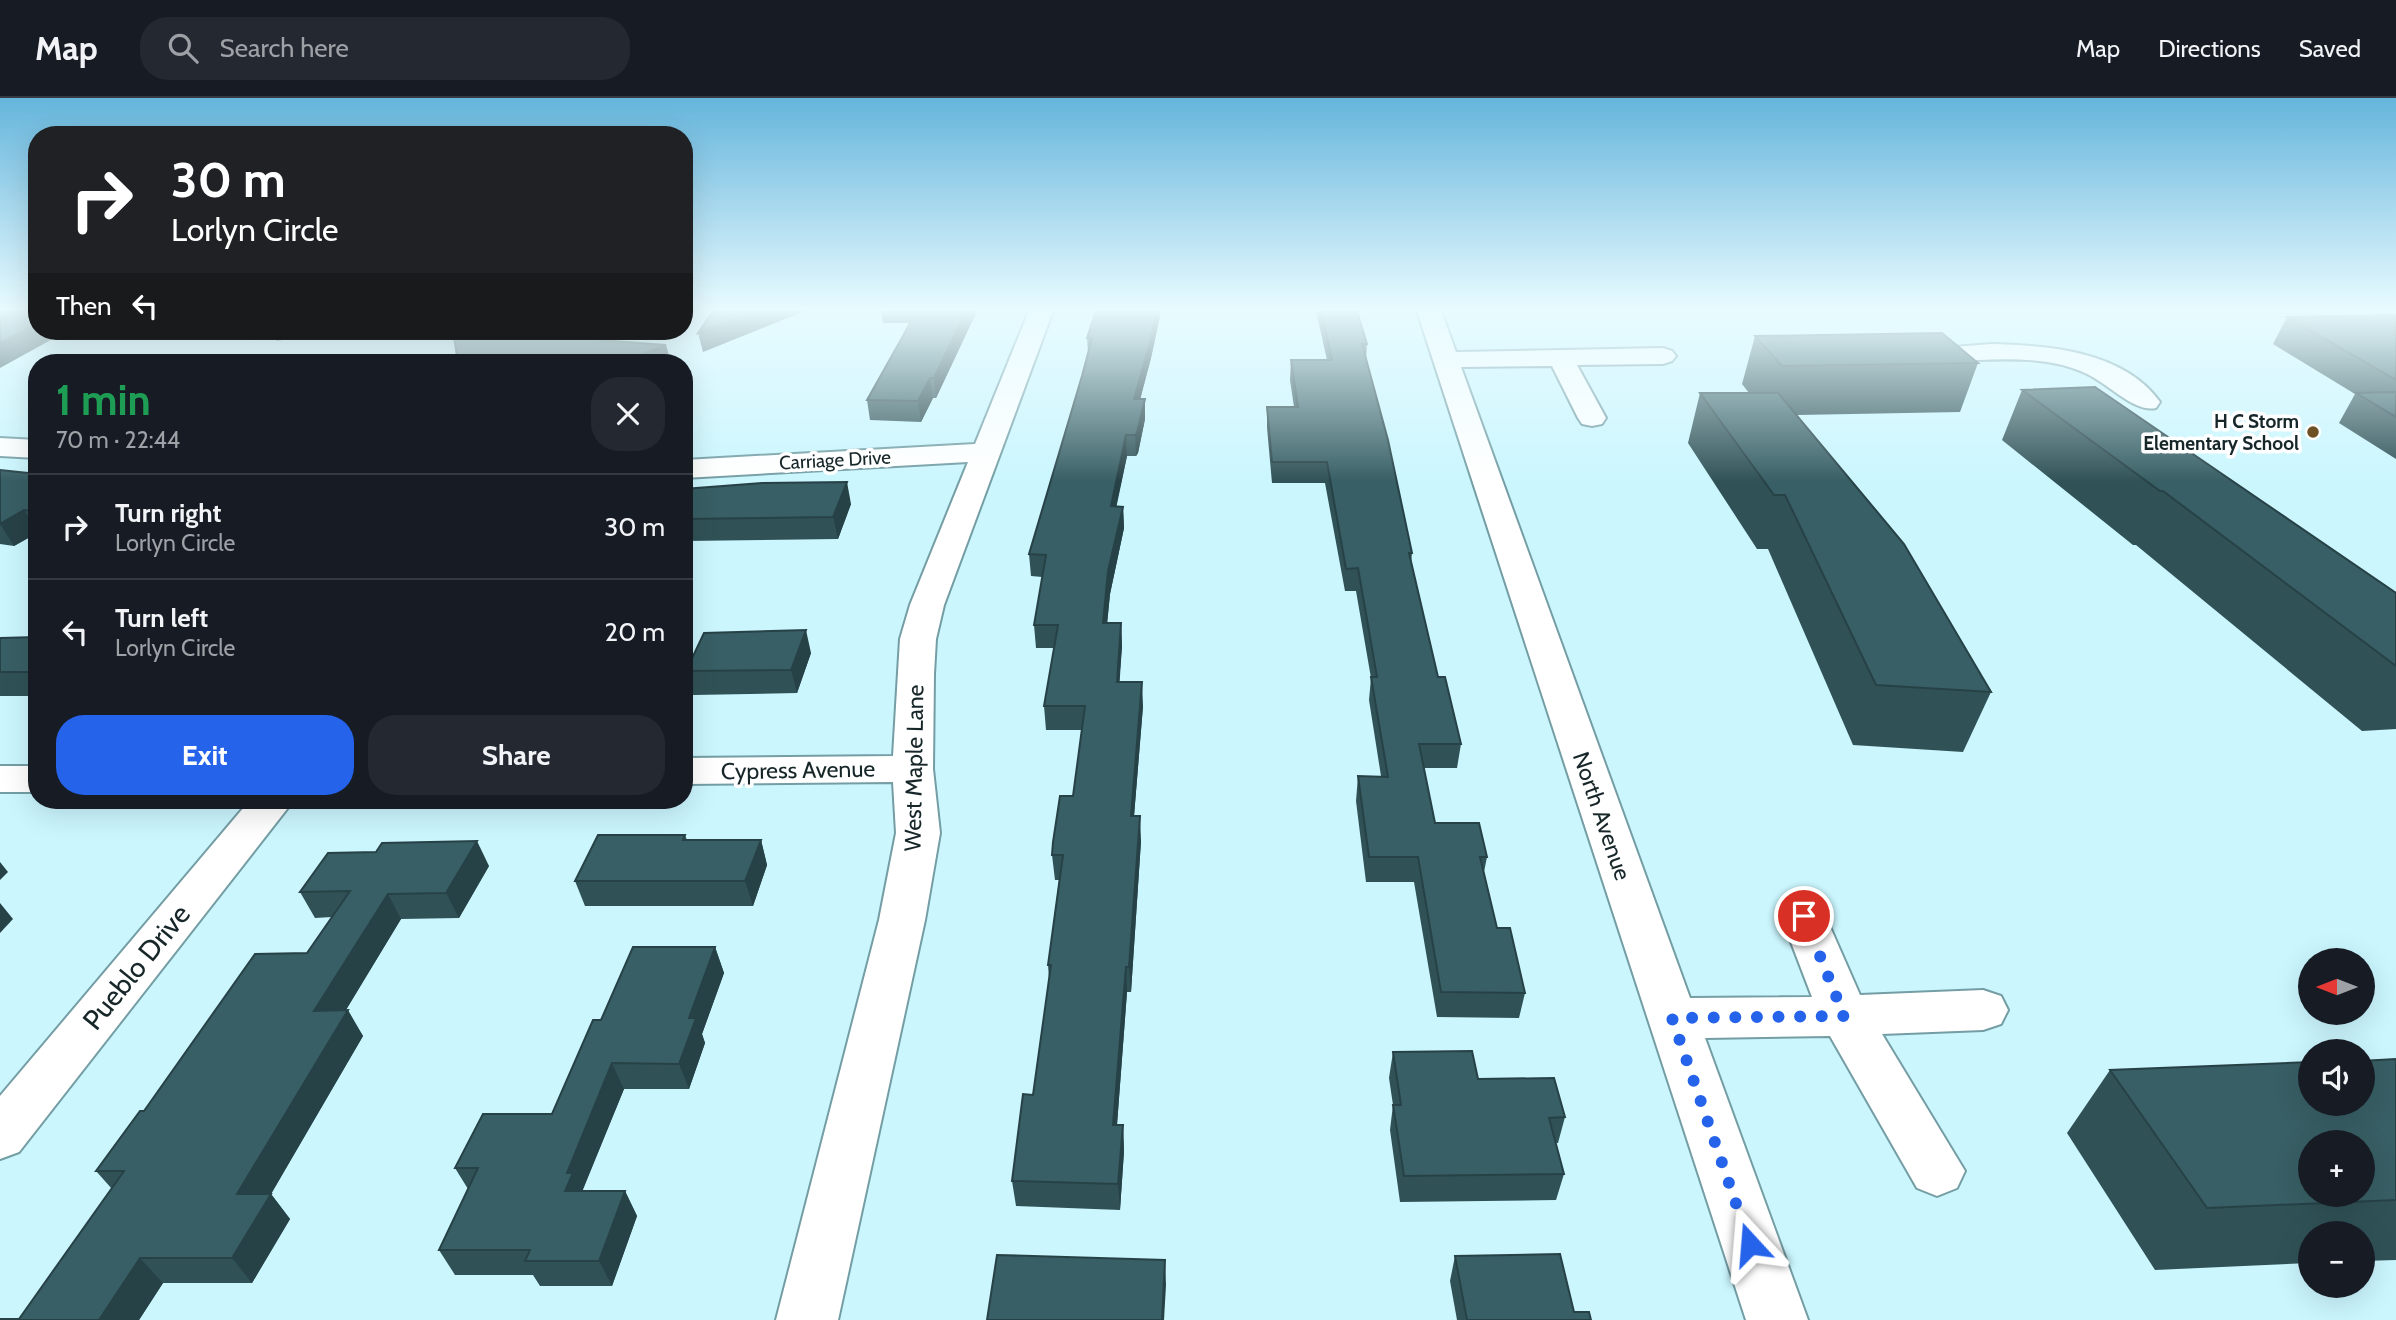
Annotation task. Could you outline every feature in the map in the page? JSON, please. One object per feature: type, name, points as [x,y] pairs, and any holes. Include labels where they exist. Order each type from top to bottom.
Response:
[{"type":"street","name":"West Maple Lane","points":[[807,1320],[902,920],[918,833],[912,769],[918,639],[927,605],[1019,368]]},
{"type":"street","name":"North Avenue","points":[[1448,368],[1777,1320]]},
{"type":"street","points":[[1566,368],[1592,418]]},
{"type":"street","points":[[2093,368],[2113,376],[2146,402]]},
{"type":"street","points":[[0,447],[28,449]]},
{"type":"street","name":"Carriage Drive","points":[[693,468],[986,452]]},
{"type":"street","name":"Cypress Avenue","points":[[693,771],[912,769]]},
{"type":"street","points":[[0,779],[28,779]]},
{"type":"street","name":"Pueblo Drive","points":[[0,1135],[266,809]]},
{"type":"street","points":[[1804,916],[1844,1016],[1937,1171]]},
{"type":"street","points":[[1672,1018],[1844,1016],[1983,1010]]},
{"type":"building","points":[[885,368],[939,368],[934,378],[930,378],[918,401],[867,400]]},
{"type":"building","points":[[1084,368],[1143,368],[1134,399],[1145,399],[1137,433],[1126,435],[1111,506],[1123,507],[1108,571],[1103,623],[1121,623],[1117,682],[1142,682],[1131,816],[1140,816],[1129,967],[1126,967],[1113,1125],[1123,1125],[1118,1184],[1012,1181],[1023,1094],[1033,1095],[1051,965],[1048,965],[1063,855],[1052,855],[1060,796],[1073,796],[1085,706],[1044,706],[1058,625],[1034,625],[1046,555],[1029,554]]},
{"type":"building","points":[[1292,368],[1369,368],[1388,440],[1412,553],[1409,553],[1438,677],[1445,677],[1461,744],[1419,744],[1435,823],[1479,823],[1487,857],[1480,857],[1497,928],[1510,928],[1525,993],[1441,992],[1418,857],[1369,857],[1358,776],[1388,777],[1371,677],[1377,677],[1358,568],[1346,569],[1327,462],[1272,462],[1267,407],[1298,407]]},
{"type":"building","points":[[2375,368],[2396,368],[2396,380]]},
{"type":"building","points":[[2095,387],[2396,593],[2396,666],[2163,491],[2022,390]]},
{"type":"building","points":[[2396,392],[2396,417],[2356,393]]},
{"type":"building","points":[[1700,393],[1778,393],[1904,544],[1991,692],[1876,685],[1785,495],[1774,495]]},
{"type":"building","points":[[0,470],[28,473],[28,511],[24,510],[0,524]]},
{"type":"building","points":[[847,482],[833,517],[693,519],[693,488],[762,483]]},
{"type":"building","points":[[806,630],[791,670],[693,671],[693,656],[704,633]]},
{"type":"building","points":[[28,637],[28,672],[0,672],[0,638]]},
{"type":"building","points":[[598,835],[685,835],[683,840],[761,840],[745,881],[575,881]]},
{"type":"building","points":[[477,841],[446,893],[388,894],[314,1011],[348,1010],[237,1194],[271,1194],[232,1258],[140,1258],[99,1320],[0,1320],[19,1319],[124,1171],[96,1171],[140,1111],[144,1111],[255,954],[307,953],[350,891],[300,892],[328,853],[376,852],[382,843]]},
{"type":"building","points":[[633,947],[715,947],[689,1018],[696,1018],[679,1064],[612,1063],[567,1173],[573,1173],[565,1191],[625,1191],[599,1261],[525,1261],[530,1250],[439,1250],[478,1168],[455,1168],[483,1114],[552,1114],[593,1020],[601,1020]]},
{"type":"building","points":[[1472,1051],[1478,1079],[1554,1078],[1565,1117],[1549,1118],[1564,1174],[1404,1176],[1393,1105],[1401,1105],[1393,1052]]},
{"type":"building","points":[[2396,1059],[2396,1200],[2375,1201],[2375,1130],[2298,1130],[2298,1204],[2207,1208],[2110,1070],[2298,1062],[2298,1116],[2375,1116],[2375,1060]]},
{"type":"building","points":[[1560,1254],[1574,1312],[1589,1312],[1591,1320],[1467,1320],[1455,1256]]},
{"type":"building","points":[[997,1255],[1165,1260],[1162,1320],[987,1320]]},
{"type":"place","name":"H C Storm Elementary School","points":[[2313,432]]},
{"type":"route","points":[[1750,1244],[1672,1018],[1844,1016],[1804,916]]}]
